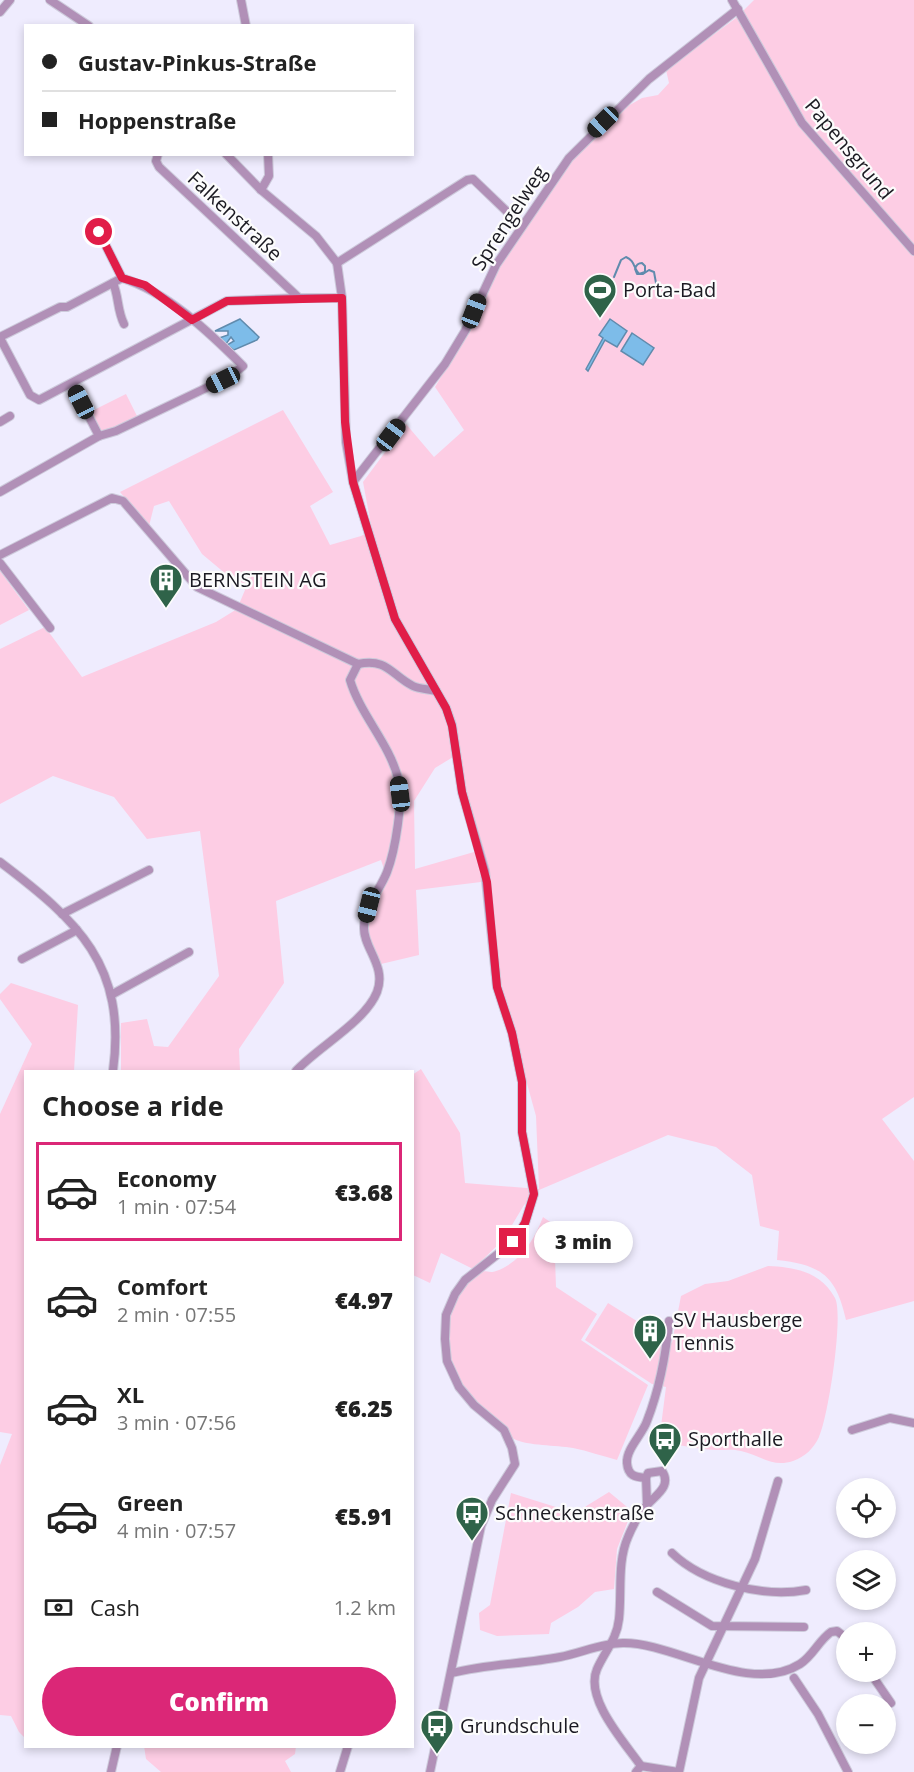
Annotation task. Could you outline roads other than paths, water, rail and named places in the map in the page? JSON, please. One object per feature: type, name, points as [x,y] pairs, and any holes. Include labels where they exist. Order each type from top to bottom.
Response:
[{"type":"street","points":[[0,12],[10,0]]},
{"type":"street","points":[[50,0],[86,24]]},
{"type":"street","points":[[241,0],[246,24]]},
{"type":"street","name":"Papensgrund","points":[[732,0],[802,123],[914,251]]},
{"type":"street","name":"Sprengelweg","points":[[353,482],[456,347],[487,281],[569,158],[649,79],[738,9]]},
{"type":"street","name":"Falkenstraße","points":[[157,156],[156,161],[159,167],[299,298]]},
{"type":"street","points":[[228,156],[261,190],[316,236],[337,262],[342,298],[345,422],[353,482],[395,619],[436,691],[452,726],[462,792],[487,882],[497,987],[512,1033],[522,1082],[522,1132],[534,1194],[525,1223],[513,1242],[465,1280],[455,1294],[446,1315],[445,1339],[447,1361],[451,1370],[459,1387],[474,1404],[504,1430],[512,1448],[515,1464],[492,1500],[481,1526],[430,1772]]},
{"type":"street","points":[[261,190],[269,176],[268,156]]},
{"type":"street","points":[[337,262],[467,180],[473,179],[522,226]]},
{"type":"street","points":[[99,232],[122,278]]},
{"type":"street","points":[[0,492],[99,436],[116,432],[229,377],[243,366],[192,320],[145,285],[122,278],[67,307],[60,307],[0,337],[32,398],[43,399],[72,384],[192,320],[227,301],[342,298]]},
{"type":"street","points":[[113,283],[119,298],[119,313],[124,324]]},
{"type":"street","points":[[72,384],[99,436]]},
{"type":"street","points":[[0,422],[10,416]]},
{"type":"street","points":[[0,555],[112,498],[123,501],[147,526],[197,587],[358,664],[371,662],[386,666],[414,687],[436,691]]},
{"type":"street","points":[[0,563],[50,628]]},
{"type":"street","points":[[297,1070],[358,1016],[378,991],[379,968],[363,928],[369,905],[387,872],[393,849],[400,794],[398,777],[370,720],[356,700],[350,680],[358,664]]},
{"type":"street","points":[[0,862],[47,897],[96,952],[111,995],[116,1049],[113,1070]]},
{"type":"street","points":[[62,914],[149,870]]},
{"type":"street","points":[[22,959],[77,930]]},
{"type":"street","points":[[111,995],[189,952]]},
{"type":"street","points":[[646,1478],[633,1476],[629,1472],[628,1455],[648,1420],[667,1347],[669,1321]]},
{"type":"street","points":[[852,1430],[890,1418],[914,1423]]},
{"type":"street","points":[[647,1504],[646,1478],[648,1473],[662,1471],[666,1479],[659,1493],[647,1504],[627,1538],[621,1567],[619,1617],[611,1644],[597,1669],[595,1679],[611,1728],[639,1769],[679,1772],[699,1678],[764,1533],[777,1480]]},
{"type":"street","points":[[672,1553],[680,1561],[740,1589],[796,1592],[806,1590]]},
{"type":"street","points":[[657,1592],[712,1626],[804,1628]]},
{"type":"street","points":[[452,1673],[562,1657],[611,1644],[634,1644],[705,1663],[758,1673],[789,1670],[813,1654],[831,1632],[836,1631]]},
{"type":"street","points":[[794,1678],[818,1713],[848,1772]]},
{"type":"street","points":[[111,1772],[117,1748]]},
{"type":"street","points":[[340,1772],[347,1748]]},
{"type":"water","points":[[240,319],[259,337],[234,350],[227,345],[234,341],[231,337],[226,344],[219,338],[228,335],[228,331],[215,331]]},
{"type":"water","points":[[610,319],[627,331],[617,347],[605,340],[588,371],[586,369],[603,338],[599,335]]},
{"type":"water","points":[[632,333],[654,348],[643,365],[621,351]]},
{"type":"waterway","points":[[614,277],[621,260],[626,257],[634,264],[635,267],[636,269],[637,271],[639,274],[645,272],[645,266],[642,263],[637,264],[636,266],[635,268],[637,274],[643,274],[649,270],[654,272],[656,283]]},
{"type":"place","name":"Porta-Bad","points":[[600,319]]},
{"type":"place","name":"BERNSTEIN AG","points":[[166,609]]},
{"type":"place","name":"SV Hausberge Tennis","points":[[650,1360]]},
{"type":"place","name":"Sporthalle","points":[[665,1468]]},
{"type":"place","name":"Schneckenstraße","points":[[472,1542]]},
{"type":"place","name":"Grundschule","points":[[437,1755]]}]
